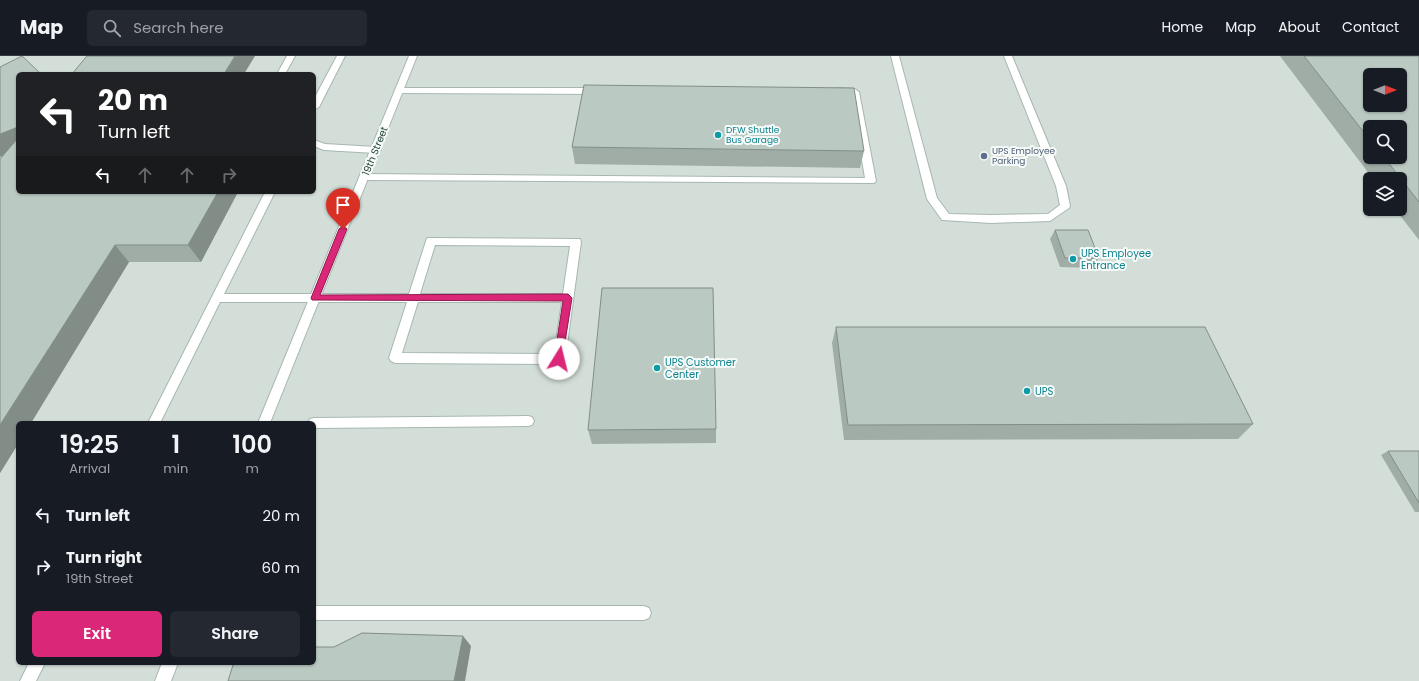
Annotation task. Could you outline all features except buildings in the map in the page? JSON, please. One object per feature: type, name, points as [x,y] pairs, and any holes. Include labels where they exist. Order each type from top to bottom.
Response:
[{"type":"street","points":[[282,72],[291,56]]},
{"type":"street","points":[[316,103],[341,56]]},
{"type":"street","name":"19th Street","points":[[265,421],[413,56]]},
{"type":"street","points":[[895,56],[932,199],[946,216],[991,219],[1050,217],[1065,206],[1061,186],[1008,56]]},
{"type":"street","points":[[399,91],[607,91]]},
{"type":"street","points":[[364,177],[871,181],[855,92],[832,92]]},
{"type":"street","points":[[316,144],[324,147],[376,150]]},
{"type":"street","points":[[155,421],[269,194]]},
{"type":"street","points":[[432,241],[576,242],[568,298],[559,359],[394,358],[432,241]]},
{"type":"street","points":[[216,298],[568,298]]},
{"type":"street","points":[[316,423],[528,421]]},
{"type":"street","points":[[316,613],[644,613]]},
{"type":"street","points":[[28,681],[36,665]]},
{"type":"street","points":[[164,681],[169,665]]},
{"type":"shaded area","points":[[0,56],[1419,56],[1419,681],[0,681]]},
{"type":"place","name":"DFW Shuttle Bus Garage","points":[[718,135]]},
{"type":"place","name":"UPS Employee Parking","points":[[984,156]]},
{"type":"place","name":"UPS Employee Entrance","points":[[1073,259]]},
{"type":"place","name":"UPS Customer Center","points":[[657,368]]},
{"type":"place","name":"UPS","points":[[1027,391]]},
{"type":"route","points":[[343,229],[315,298],[568,298],[559,359]]}]
